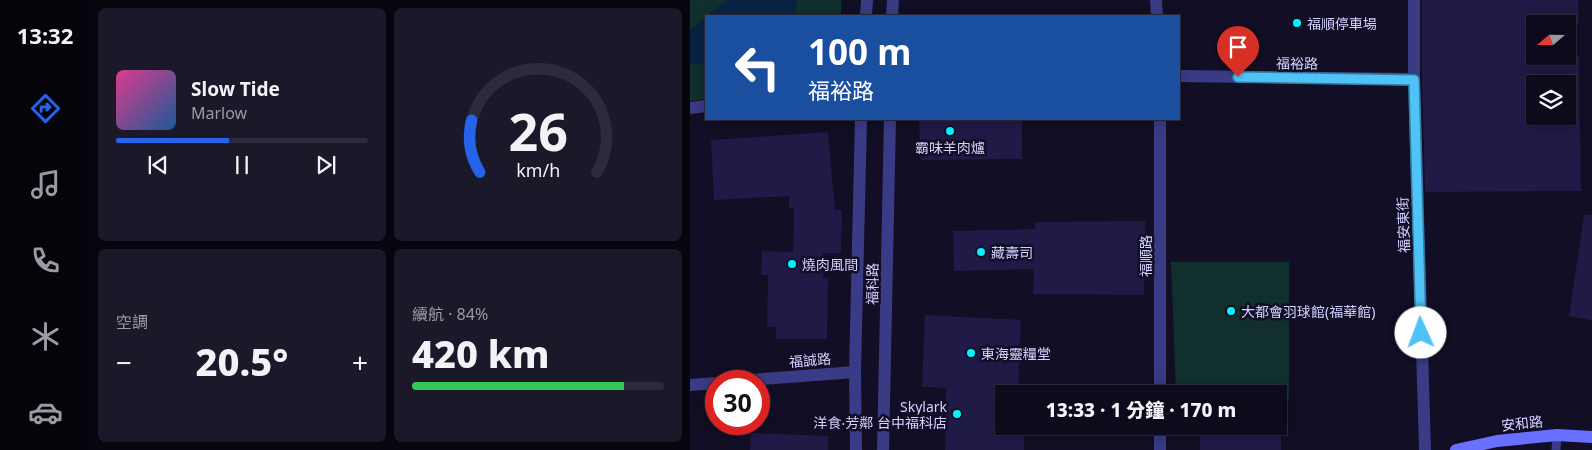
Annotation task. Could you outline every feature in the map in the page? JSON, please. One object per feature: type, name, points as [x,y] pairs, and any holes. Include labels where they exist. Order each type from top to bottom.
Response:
[{"type":"main road","name":"安和路","points":[[1456,450],[1497,441],[1557,435],[1592,437]]},
{"type":"street","points":[[866,15],[867,0]]},
{"type":"street","points":[[892,15],[893,0]]},
{"type":"street","points":[[1156,0],[1157,15]]},
{"type":"street","name":"福安東街","points":[[1414,0],[1414,80],[1424,450]]},
{"type":"street","name":"福裕路","points":[[1180,76],[1414,80]]},
{"type":"street","points":[[690,108],[705,106]]},
{"type":"street","name":"福科路","points":[[856,450],[855,372],[861,120]]},
{"type":"street","name":"福科路","points":[[883,450],[890,120]]},
{"type":"street","name":"福順路","points":[[1160,120],[1160,385]]},
{"type":"street","name":"福誠路","points":[[770,379],[855,372]]},
{"type":"street","points":[[690,385],[705,384]]},
{"type":"street","points":[[1160,435],[1160,450]]},
{"type":"lane","points":[[1556,450],[1557,435]]},
{"type":"green space","points":[[690,0],[841,0],[841,15],[705,15],[705,99],[690,101]]},
{"type":"green space","name":"大都會羽球館(福華館)","points":[[1171,262],[1289,262],[1289,399],[1287,399],[1287,385],[1176,385]]},
{"type":"water","points":[[727,0],[797,0],[795,15],[708,15]]},
{"type":"water","points":[[705,18],[705,63],[690,64],[690,30]]},
{"type":"building","points":[[1422,0],[1578,0],[1579,24],[1576,24],[1576,15],[1526,15],[1526,65],[1576,65],[1576,56],[1579,56],[1581,191],[1425,192]]},
{"type":"building","points":[[919,120],[1022,120],[1022,159],[921,160]]},
{"type":"building","points":[[828,132],[835,210],[842,210],[841,253],[823,253],[823,278],[828,278],[827,339],[776,339],[776,327],[767,327],[768,275],[761,275],[762,251],[793,252],[794,208],[789,208],[789,196],[714,200],[711,140]]},
{"type":"building","points":[[1584,215],[1592,215],[1592,320],[1569,316]]},
{"type":"building","points":[[1145,221],[1144,295],[1033,294],[1034,269],[954,271],[953,231],[1035,229],[1035,222]]},
{"type":"building","name":"東海靈糧堂","points":[[925,315],[1021,320],[1018,385],[995,385],[995,435],[1024,435],[1024,450],[945,450],[946,388],[922,387]]},
{"type":"building","points":[[770,434],[828,436],[828,450],[750,450],[751,435]]},
{"type":"building","points":[[1200,435],[1281,435],[1281,450],[1200,450]]},
{"type":"place","name":"福順停車場","points":[[1297,23]]},
{"type":"place","name":"霸味羊肉爐","points":[[950,131]]},
{"type":"place","name":"藏壽司","points":[[981,252]]},
{"type":"place","name":"燒肉風間","points":[[792,264]]},
{"type":"place","name":"大都會羽球館(福華館)","points":[[1231,311]]},
{"type":"place","name":"東海靈糧堂","points":[[971,353]]},
{"type":"place","name":"Skylark 洋食‧芳鄰 台中福科店","points":[[957,414]]},
{"type":"route","points":[[1238,77],[1414,80],[1421,333]]}]
